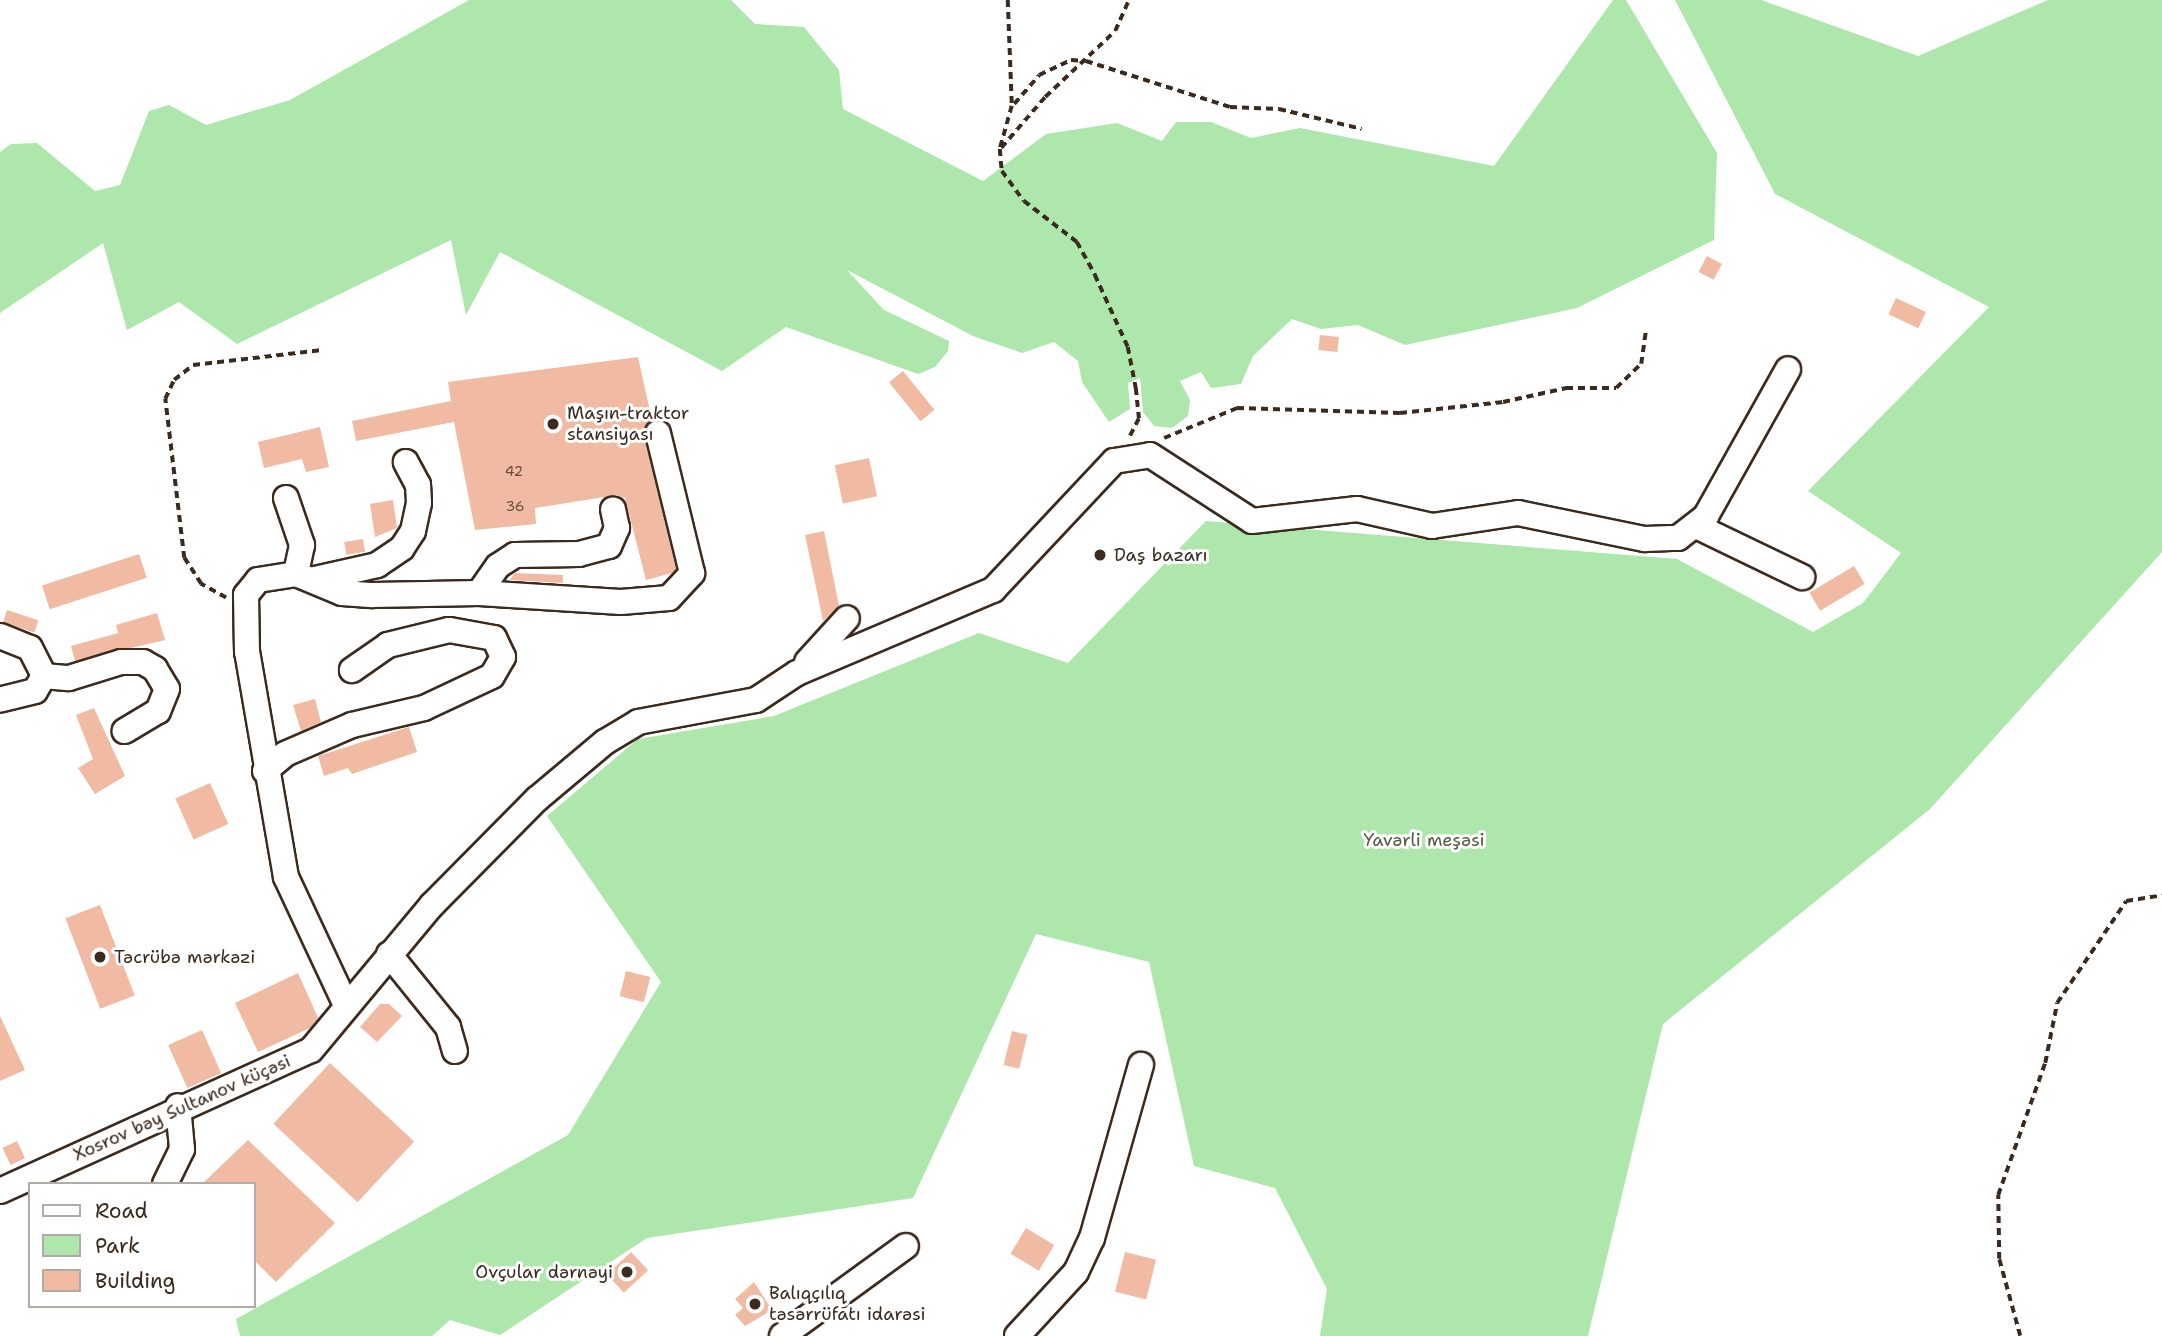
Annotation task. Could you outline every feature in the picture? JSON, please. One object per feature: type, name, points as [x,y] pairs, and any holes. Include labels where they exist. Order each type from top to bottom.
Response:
[{"type":"street","points":[[797,673],[993,590],[1105,466],[1150,455],[1252,521],[1357,509],[1432,526],[1518,513],[1662,540],[1678,538],[1696,526],[1788,369]]},
{"type":"street","points":[[305,577],[341,593],[362,594],[479,593],[621,602],[678,594],[692,573],[658,433]]},
{"type":"street","points":[[345,1003],[286,877],[265,771],[244,606],[258,580],[305,577],[377,565],[401,548],[413,531],[419,503],[418,485],[406,462]]},
{"type":"street","points":[[286,498],[302,545],[305,577]]},
{"type":"street","points":[[479,593],[498,566],[515,555],[579,554],[609,546],[617,528],[613,509]]},
{"type":"street","points":[[1696,526],[1802,577]]},
{"type":"street","points":[[797,673],[847,618]]},
{"type":"street","points":[[265,771],[285,754],[352,725],[424,708],[492,676],[503,657],[494,638],[449,629],[388,645],[352,670]]},
{"type":"street","points":[[0,636],[30,648],[44,676]]},
{"type":"street","points":[[44,676],[69,678],[121,662],[143,662],[155,669],[167,689],[158,712],[125,731]]},
{"type":"street","name":"Xosrov bəy Sultanov küçəsi","points":[[0,1191],[178,1106],[310,1050],[331,1030],[345,1003],[389,954],[537,799],[613,737],[638,722],[756,700],[797,673]]},
{"type":"street","points":[[0,700],[35,691],[44,676]]},
{"type":"street","points":[[389,954],[448,1027],[455,1051]]},
{"type":"street","points":[[1017,1336],[1076,1272],[1092,1238],[1141,1065]]},
{"type":"street","points":[[166,1182],[182,1149],[178,1106]]},
{"type":"street","points":[[782,1336],[906,1246]]},
{"type":"path","points":[[1008,0],[1012,106],[1000,149],[1002,171],[1024,201],[1077,242],[1128,347],[1139,419],[1105,466]]},
{"type":"path","points":[[1000,149],[1045,97],[1115,31],[1129,0]]},
{"type":"path","points":[[1012,106],[1039,75],[1071,60],[1086,61],[1230,107],[1279,109],[1362,129]]},
{"type":"path","points":[[1154,442],[1237,408],[1400,413],[1503,402],[1566,388],[1616,388],[1641,364],[1646,330]]},
{"type":"path","points":[[244,606],[201,584],[184,558],[165,400],[174,380],[193,365],[322,350]]},
{"type":"path","points":[[2021,1336],[1999,1259],[1998,1195],[2045,1063],[2057,1003],[2126,901],[2162,895]]},
{"type":"green space","points":[[469,0],[731,0],[755,24],[804,27],[839,70],[843,109],[983,181],[1046,134],[1117,123],[1162,141],[1176,122],[1211,122],[1251,138],[1300,128],[1494,166],[1613,0],[1626,0],[1717,153],[1714,240],[1577,308],[1405,345],[1358,325],[1321,329],[1292,319],[1253,356],[1241,384],[1211,388],[1201,372],[1180,381],[1190,400],[1188,416],[1172,428],[1154,426],[1143,412],[1140,378],[1128,383],[1130,409],[1109,422],[1082,382],[1078,361],[1054,342],[1022,353],[973,336],[847,270],[884,310],[949,341],[948,351],[935,367],[918,374],[786,327],[722,371],[500,252],[466,315],[451,240],[237,344],[179,302],[127,330],[103,243],[0,313],[0,152],[11,144],[37,143],[95,191],[120,185],[149,111],[169,105],[206,125],[290,100]]},
{"type":"green space","name":"Yavərli meşəsi","points":[[1675,0],[1761,0],[1918,56],[2048,0],[2162,0],[2162,552],[1930,809],[1663,1024],[1588,1336],[1320,1336],[1327,1289],[1275,1188],[1194,1166],[1149,962],[1036,934],[913,1198],[647,1238],[500,1335],[450,1320],[432,1336],[240,1336],[236,1319],[568,1135],[661,982],[547,816],[638,739],[774,716],[979,633],[1068,663],[1206,521],[1677,559],[1813,632],[1863,603],[1901,553],[1808,491],[1989,307],[1775,194]]},
{"type":"building","points":[[1707,256],[1722,264],[1714,280],[1699,272]]},
{"type":"building","points":[[1896,298],[1926,312],[1918,328],[1888,314]]},
{"type":"building","points":[[1320,335],[1339,337],[1337,352],[1318,350]]},
{"type":"building","name":"Maşın-traktor stansiyası","points":[[638,357],[652,420],[644,437],[676,569],[672,573],[646,580],[625,498],[617,495],[535,508],[536,524],[475,530],[454,422],[356,441],[352,421],[451,401],[448,382]]},
{"type":"building","points":[[903,371],[934,410],[920,421],[889,382]]},
{"type":"building","points":[[320,427],[329,467],[306,472],[302,459],[264,468],[258,442]]},
{"type":"building","points":[[869,458],[877,496],[843,503],[835,465]]},
{"type":"building","points":[[393,500],[397,528],[375,537],[370,504]]},
{"type":"building","points":[[824,531],[839,606],[823,621],[805,535]]},
{"type":"building","points":[[363,539],[365,552],[346,555],[344,542]]},
{"type":"building","points":[[139,554],[147,578],[50,609],[42,586]]},
{"type":"building","points":[[1854,566],[1865,584],[1820,611],[1809,593]]},
{"type":"building","points":[[515,573],[563,575],[563,583],[510,580]]},
{"type":"building","points":[[7,610],[38,620],[34,633],[3,622]]},
{"type":"building","points":[[157,613],[165,640],[75,661],[71,646],[118,633],[116,625]]},
{"type":"building","points":[[315,699],[321,722],[301,731],[293,705]]},
{"type":"building","points":[[94,708],[125,776],[95,794],[78,768],[93,759],[76,715]]},
{"type":"building","points":[[409,727],[417,752],[352,774],[348,768],[324,776],[318,756]]},
{"type":"building","points":[[210,783],[228,824],[194,840],[175,798]]},
{"type":"building","name":"Təcrübə mərkəzi","points":[[100,905],[135,996],[100,1009],[65,918]]},
{"type":"building","points":[[626,971],[650,977],[644,1002],[620,996]]},
{"type":"building","points":[[298,973],[318,1018],[310,1028],[258,1052],[235,1003]]},
{"type":"building","points":[[380,1004],[389,1004],[402,1016],[377,1042],[360,1027]]},
{"type":"building","points":[[0,1016],[25,1070],[0,1081]]},
{"type":"building","points":[[202,1030],[221,1073],[187,1088],[168,1045]]},
{"type":"building","points":[[1012,1031],[1028,1035],[1019,1069],[1004,1065]]},
{"type":"building","points":[[330,1063],[414,1141],[357,1202],[273,1124]]},
{"type":"building","points":[[248,1140],[335,1223],[276,1282],[256,1262],[256,1182],[204,1182]]},
{"type":"building","points":[[17,1141],[25,1158],[11,1165],[2,1148]]},
{"type":"building","points":[[1026,1228],[1054,1245],[1039,1271],[1011,1254]]},
{"type":"building","name":"Ovçular dərnəyi","points":[[631,1252],[648,1270],[624,1293],[607,1275]]},
{"type":"building","points":[[1125,1252],[1156,1260],[1146,1300],[1115,1292]]},
{"type":"building","name":"Balıqçılıq təsərrüfatı idarəsi","points":[[754,1282],[772,1310],[745,1326],[735,1315],[743,1308],[735,1299]]},
{"type":"place","name":"Maşın-traktor stansiyası","points":[[553,424]]},
{"type":"place","name":"Daş bazarı","points":[[1100,555]]},
{"type":"place","name":"Təcrübə mərkəzi","points":[[100,957]]},
{"type":"place","name":"Ovçular dərnəyi","points":[[627,1272]]},
{"type":"place","name":"Balıqçılıq təsərrüfatı idarəsi","points":[[755,1304]]}]
